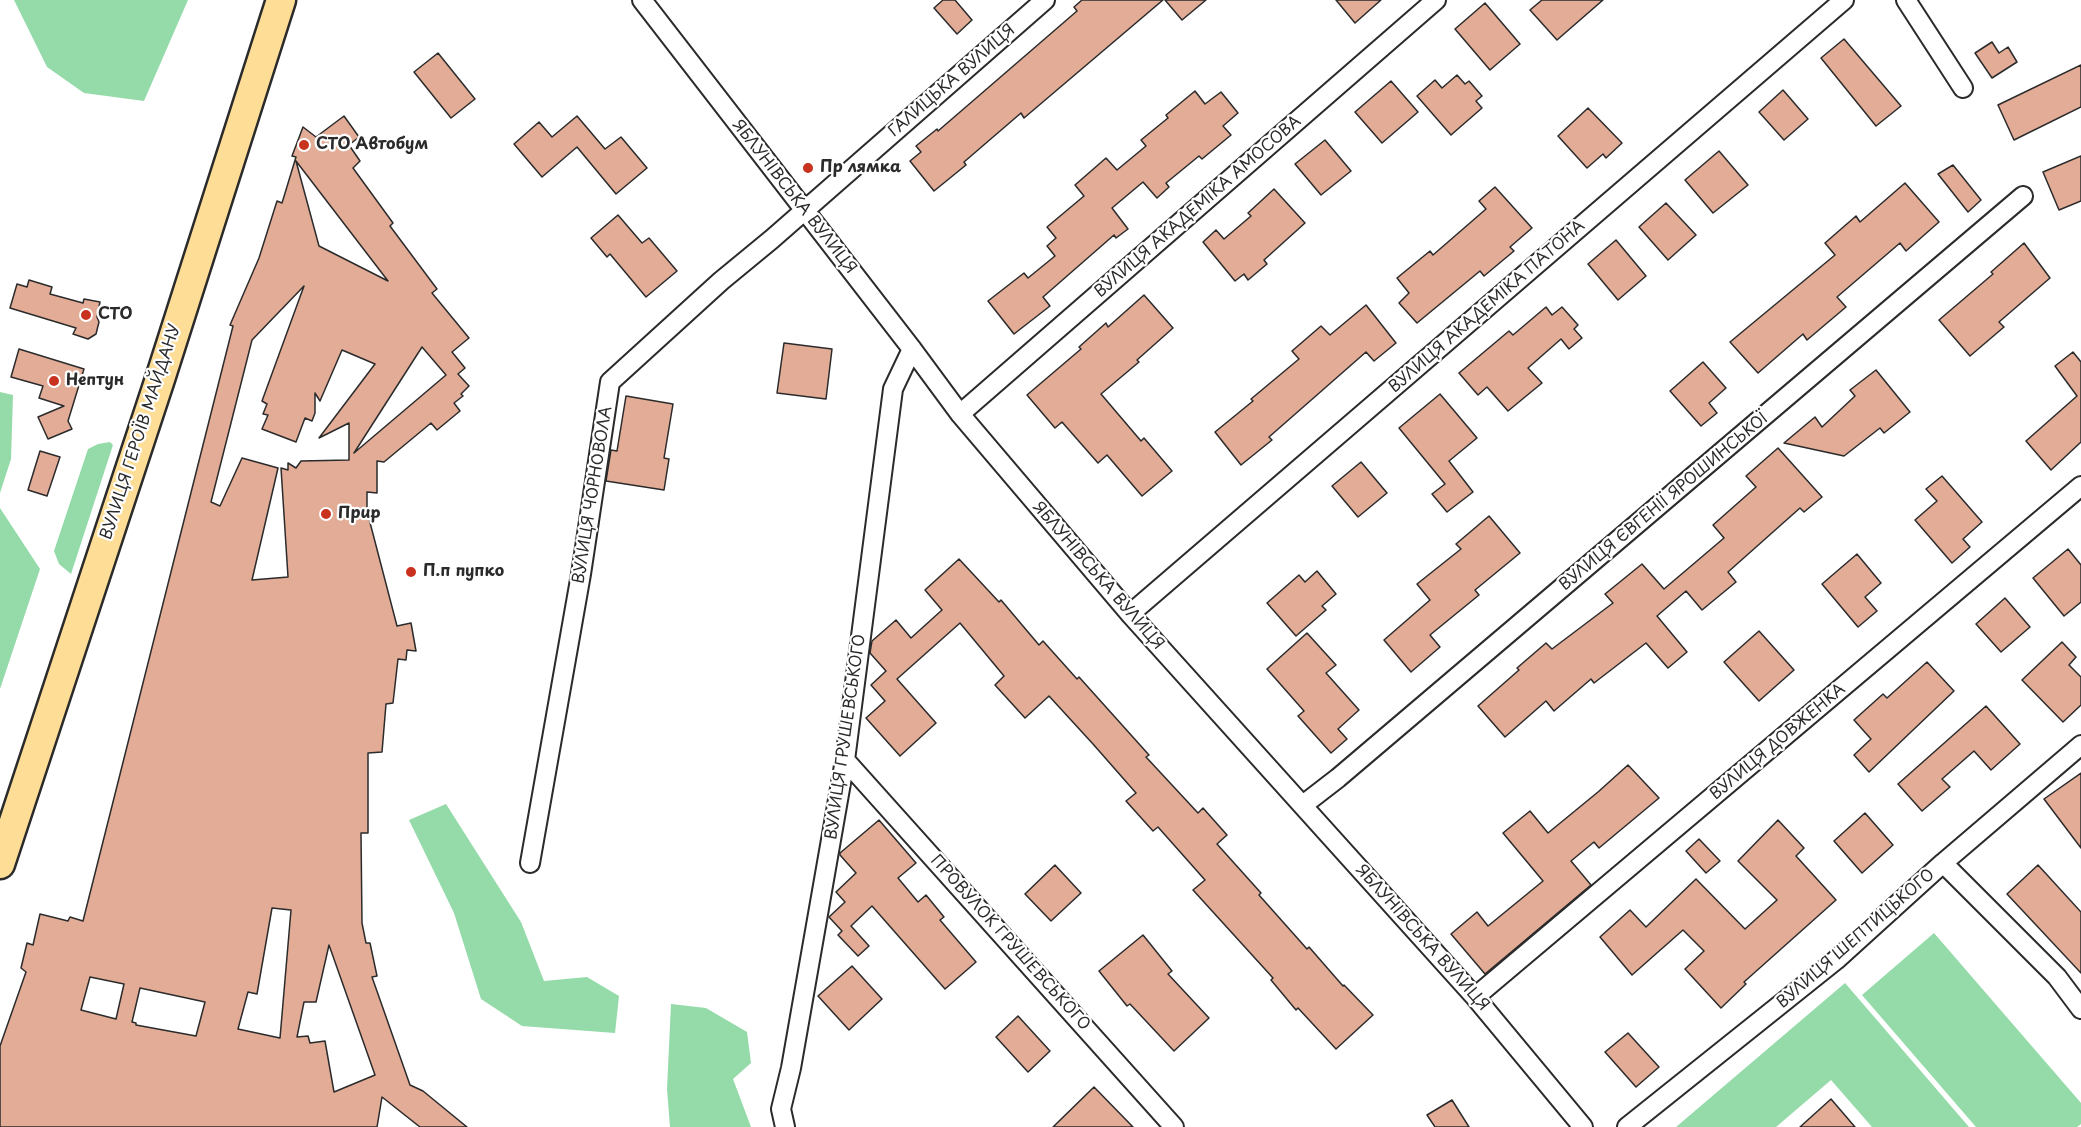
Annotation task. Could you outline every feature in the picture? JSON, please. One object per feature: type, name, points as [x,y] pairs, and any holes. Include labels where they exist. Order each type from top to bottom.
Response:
[{"type":"main road","name":"ВУЛИЦЯ ГЕРОЇВ МАЙДАНУ","points":[[0,864],[160,379],[281,0]]},
{"type":"street","name":"ЯБЛУНІВСЬКА ВУЛИЦЯ","points":[[643,0],[960,414],[1130,614],[1475,997],[1583,1127]]},
{"type":"street","name":"ГАЛИЦЬКА ВУЛИЦЯ","points":[[804,210],[1045,0]]},
{"type":"street","name":"ВУЛИЦЯ АКАДЕМІКА АМОСОВА","points":[[960,414],[1436,0]]},
{"type":"street","name":"ВУЛИЦЯ АКАДЕМІКА ПАТОНА","points":[[1130,614],[1844,0]]},
{"type":"street","points":[[1906,0],[1963,88]]},
{"type":"street","name":"ВУЛИЦЯ ЄВГЕНІЇ ЯРОШИНСЬКОЇ","points":[[1303,804],[1338,778],[2023,196]]},
{"type":"street","name":"ВУЛИЦЯ ЧОРНОВОЛА","points":[[530,863],[581,574],[610,382],[721,281],[804,210]]},
{"type":"street","name":"ВУЛИЦЯ ГРУШЕВСЬКОГО","points":[[785,1127],[781,1108],[791,1068],[846,760],[893,389],[912,349]]},
{"type":"street","name":"ВУЛИЦЯ ДОВЖЕНКА","points":[[1475,997],[2081,486]]},
{"type":"street","name":"ВУЛИЦЯ ШЕПТИЦЬКОГО","points":[[1627,1127],[1836,960],[1943,863],[2081,746]]},
{"type":"street","name":"ПРОВУЛОК ГРУШЕВСЬКОГО","points":[[846,760],[1174,1127]]},
{"type":"street","points":[[1943,863],[2057,977],[2081,1009]]},
{"type":"green space","points":[[14,0],[188,0],[144,101],[84,93],[47,67]]},
{"type":"green space","points":[[0,392],[13,395],[11,459],[0,493]]},
{"type":"green space","points":[[110,442],[113,445],[71,574],[59,564],[54,551],[88,449]]},
{"type":"green space","points":[[0,508],[40,569],[0,689]]},
{"type":"green space","points":[[446,804],[521,922],[544,981],[587,977],[619,996],[615,1033],[522,1026],[481,999],[454,913],[409,820]]},
{"type":"green space","points":[[1934,933],[2081,1103],[2081,1124],[2077,1127],[1976,1127],[1862,995]]},
{"type":"green space","points":[[1845,983],[1969,1127],[1872,1127],[1831,1080],[1776,1127],[1676,1127]]},
{"type":"green space","points":[[671,1004],[706,1008],[747,1032],[751,1063],[733,1079],[751,1127],[670,1127],[667,1089]]},
{"type":"building","points":[[943,0],[955,0],[972,20],[957,34],[934,8]]},
{"type":"building","points":[[1082,0],[1163,0],[1024,118],[1021,113],[964,162],[966,165],[934,191],[910,161],[921,152],[916,146],[937,129],[938,131],[1077,11],[1074,7]]},
{"type":"building","points":[[1165,0],[1206,0],[1182,20]]},
{"type":"building","points":[[1336,0],[1381,0],[1355,23]]},
{"type":"building","points":[[1542,0],[1603,0],[1557,40],[1530,10]]},
{"type":"building","points":[[1485,3],[1520,44],[1490,70],[1455,29]]},
{"type":"building","points":[[1844,39],[1901,106],[1876,126],[1821,58]]},
{"type":"building","points":[[1992,42],[1999,53],[2008,47],[2017,62],[1992,78],[1975,53]]},
{"type":"building","points":[[438,53],[475,99],[451,118],[414,72]]},
{"type":"building","points":[[2081,65],[2081,107],[2014,140],[1998,105]]},
{"type":"building","points":[[1457,75],[1465,84],[1469,81],[1482,96],[1476,101],[1482,108],[1451,135],[1417,96],[1435,80],[1442,88]]},
{"type":"building","points":[[1391,81],[1418,112],[1382,143],[1355,112]]},
{"type":"building","points":[[1783,90],[1808,119],[1784,140],[1759,112]]},
{"type":"building","points":[[1195,91],[1205,104],[1221,92],[1238,113],[1223,126],[1231,135],[1202,159],[1199,156],[1166,183],[1169,187],[1157,198],[1143,182],[1112,208],[1128,229],[1116,238],[1114,235],[1043,297],[1050,306],[1014,334],[988,301],[1024,273],[1028,278],[1055,256],[1047,246],[1056,238],[1047,227],[1084,196],[1075,185],[1106,158],[1117,170],[1146,146],[1141,140],[1168,118],[1166,115]]},
{"type":"building","points":[[1588,108],[1622,143],[1606,158],[1603,154],[1587,168],[1558,136]]},
{"type":"building","points":[[344,116],[359,137],[349,145],[360,161],[353,168],[393,223],[390,226],[437,289],[432,293],[469,338],[452,352],[465,368],[458,374],[469,386],[461,394],[463,396],[454,403],[460,411],[437,430],[431,423],[384,462],[377,461],[377,493],[367,492],[367,511],[397,626],[411,623],[416,651],[407,650],[406,660],[398,659],[393,703],[386,704],[382,752],[368,753],[368,833],[361,833],[362,923],[366,943],[370,943],[377,976],[372,977],[410,1085],[423,1091],[467,1127],[420,1127],[382,1097],[377,1127],[0,1127],[0,1046],[26,972],[21,968],[27,943],[33,945],[40,914],[68,921],[70,917],[83,921],[233,326],[230,325],[259,258],[277,201],[282,203],[296,157],[292,156],[303,127],[316,137]],"holes":[[[296,161],[388,281],[319,246]],[[304,286],[262,401],[267,404],[263,414],[268,415],[262,429],[296,442],[305,418],[312,421],[315,413],[315,393],[320,401],[342,350],[375,364],[319,438],[349,423],[349,460],[301,461],[296,468],[288,463],[288,470],[281,468],[288,577],[252,580],[278,468],[242,458],[220,506],[211,502],[252,340]],[[422,347],[446,375],[354,453]],[[272,908],[291,910],[280,1038],[238,1029],[248,992],[257,994]],[[329,945],[375,1075],[334,1092],[325,1041],[310,1043],[308,1036],[297,1037],[304,1002],[316,1002]],[[90,977],[124,984],[116,1019],[81,1010]],[[140,988],[205,1002],[196,1036],[136,1025],[132,1022]]]},
{"type":"building","points":[[577,116],[605,149],[621,137],[647,168],[616,194],[577,147],[542,177],[514,144],[539,122],[552,137]]},
{"type":"building","points":[[1325,140],[1351,171],[1321,195],[1295,164]]},
{"type":"building","points":[[1719,151],[1748,185],[1713,213],[1685,180]]},
{"type":"building","points":[[2081,156],[2081,201],[2059,210],[2043,172]]},
{"type":"building","points":[[1953,165],[1981,200],[1968,212],[1938,174]]},
{"type":"building","points":[[1905,183],[1939,222],[1906,251],[1900,243],[1837,297],[1846,307],[1807,340],[1803,334],[1758,373],[1730,342],[1835,255],[1825,243],[1856,216],[1860,222]]},
{"type":"building","points":[[1495,187],[1532,228],[1510,247],[1514,251],[1484,276],[1480,271],[1417,323],[1399,303],[1409,293],[1397,278],[1430,251],[1433,255],[1486,209],[1479,201]]},
{"type":"building","points":[[1274,189],[1305,223],[1264,260],[1267,264],[1248,280],[1244,274],[1235,281],[1203,242],[1216,230],[1224,239],[1251,216],[1248,213]]},
{"type":"building","points":[[1666,203],[1696,235],[1668,260],[1639,227]]},
{"type":"building","points":[[618,215],[642,243],[649,238],[677,271],[646,297],[610,254],[607,257],[591,238]]},
{"type":"building","points":[[1616,240],[1646,276],[1618,300],[1588,264]]},
{"type":"building","points":[[2024,243],[2050,278],[1999,322],[2004,327],[1970,356],[1939,320],[1993,274],[1991,272]]},
{"type":"building","points":[[29,280],[52,287],[50,294],[83,303],[84,299],[100,302],[96,334],[88,339],[73,334],[76,328],[10,308],[17,284],[27,287]]},
{"type":"building","points":[[1144,295],[1173,328],[1137,360],[1139,362],[1101,394],[1141,441],[1144,438],[1172,471],[1142,496],[1107,455],[1098,463],[1062,422],[1055,428],[1027,395],[1081,349],[1079,347],[1106,323],[1108,327]]},
{"type":"building","points":[[1366,305],[1396,343],[1374,361],[1366,352],[1269,437],[1272,440],[1241,465],[1215,432],[1299,359],[1292,351],[1321,326],[1330,335]]},
{"type":"building","points":[[1546,307],[1552,315],[1562,307],[1578,325],[1574,329],[1582,338],[1569,349],[1561,339],[1528,368],[1542,383],[1508,411],[1487,387],[1478,395],[1459,373],[1509,331],[1513,335]]},
{"type":"building","points":[[784,343],[832,349],[826,399],[777,393]]},
{"type":"building","name":"Нептун","points":[[19,349],[84,369],[68,421],[72,429],[48,439],[38,417],[64,406],[39,398],[43,386],[11,377]]},
{"type":"building","points":[[2073,352],[2081,362],[2081,442],[2051,470],[2026,441],[2077,396],[2055,366]]},
{"type":"building","points":[[1703,362],[1726,388],[1709,403],[1717,413],[1701,426],[1670,391]]},
{"type":"building","points":[[1876,370],[1910,412],[1884,433],[1880,428],[1844,456],[1784,443],[1815,417],[1822,427],[1855,396],[1850,390]]},
{"type":"building","points":[[1440,394],[1477,438],[1449,461],[1473,492],[1447,512],[1432,494],[1445,484],[1399,428]]},
{"type":"building","points":[[626,396],[673,404],[664,458],[669,459],[664,490],[606,481],[611,450],[617,451]]},
{"type":"building","points":[[1778,448],[1822,497],[1804,512],[1800,508],[1728,572],[1736,582],[1702,610],[1686,591],[1657,616],[1687,652],[1668,668],[1646,643],[1594,683],[1591,679],[1554,711],[1546,701],[1505,737],[1478,706],[1546,643],[1552,649],[1613,603],[1605,594],[1642,564],[1664,589],[1724,538],[1713,525],[1756,487],[1746,476]]},
{"type":"building","points":[[40,451],[60,457],[47,496],[28,490]]},
{"type":"building","points":[[1361,462],[1387,493],[1358,517],[1332,486]]},
{"type":"building","points":[[1942,476],[1982,522],[1963,539],[1970,547],[1952,563],[1915,520],[1937,501],[1926,489]]},
{"type":"building","points":[[1489,516],[1520,553],[1475,590],[1479,595],[1430,635],[1440,647],[1411,672],[1384,640],[1430,600],[1417,584],[1461,549],[1456,544]]},
{"type":"building","points":[[2068,549],[2081,565],[2081,602],[2064,616],[2033,578]]},
{"type":"building","points":[[1857,554],[1881,583],[1865,597],[1877,611],[1858,627],[1822,584]]},
{"type":"building","points":[[959,559],[999,602],[1001,600],[1039,645],[1043,641],[1077,679],[1079,677],[1149,755],[1146,757],[1198,813],[1203,808],[1227,835],[1217,844],[1307,949],[1309,947],[1343,986],[1373,1015],[1336,1049],[1298,1008],[1296,1010],[1271,980],[1273,978],[1193,890],[1205,880],[1158,827],[1153,831],[1126,801],[1136,793],[1093,744],[1049,696],[1025,718],[995,685],[1004,676],[960,623],[897,679],[936,723],[900,756],[866,718],[885,701],[871,685],[886,671],[870,653],[872,641],[896,620],[911,638],[942,610],[925,590]]},
{"type":"building","points":[[1317,571],[1336,594],[1322,606],[1326,610],[1296,636],[1267,603],[1299,575],[1305,582]]},
{"type":"building","points":[[2005,598],[2030,627],[2001,652],[1976,624]]},
{"type":"building","points":[[1759,631],[1794,670],[1759,701],[1724,662]]},
{"type":"building","points":[[1307,633],[1336,665],[1326,673],[1359,710],[1338,729],[1347,739],[1331,753],[1298,716],[1304,711],[1267,669]]},
{"type":"building","points":[[2062,642],[2076,657],[2069,665],[2081,677],[2081,705],[2063,722],[2022,680]]},
{"type":"building","points":[[1927,662],[1954,691],[1869,772],[1854,755],[1871,739],[1854,720],[1883,694],[1887,698]]},
{"type":"building","points":[[1986,706],[2020,744],[1991,770],[1974,751],[1942,779],[1950,787],[1922,811],[1898,784]]},
{"type":"building","points":[[1628,765],[1659,798],[1599,848],[1594,842],[1571,861],[1591,885],[1485,974],[1451,934],[1477,912],[1488,926],[1543,881],[1503,833],[1530,811],[1548,833]]},
{"type":"building","points":[[2081,773],[2081,848],[2044,799]]},
{"type":"building","points":[[1865,813],[1893,845],[1862,873],[1834,841]]},
{"type":"building","points":[[879,820],[916,863],[898,878],[918,902],[926,895],[944,917],[940,920],[976,962],[945,989],[872,906],[851,926],[869,946],[858,956],[838,935],[842,931],[829,917],[845,902],[836,892],[856,873],[840,853]]},
{"type":"building","points":[[1778,820],[1804,848],[1796,856],[1836,900],[1744,982],[1746,984],[1721,1008],[1685,969],[1704,951],[1683,930],[1632,975],[1600,937],[1630,910],[1646,927],[1696,879],[1745,929],[1777,900],[1738,861]]},
{"type":"building","points":[[1699,839],[1720,861],[1706,873],[1686,851]]},
{"type":"building","points":[[1055,865],[1081,893],[1051,921],[1025,894]]},
{"type":"building","points":[[2038,865],[2081,912],[2081,973],[2007,894]]},
{"type":"building","points":[[1143,935],[1172,971],[1168,974],[1209,1018],[1174,1051],[1130,1004],[1127,1006],[1099,971]]},
{"type":"building","points":[[852,966],[882,999],[849,1030],[818,996]]},
{"type":"building","points":[[1018,1016],[1050,1051],[1028,1072],[996,1037]]},
{"type":"building","points":[[1628,1033],[1659,1067],[1636,1087],[1605,1052]]},
{"type":"building","points":[[1094,1087],[1133,1127],[1053,1127]]},
{"type":"building","points":[[1831,1099],[1855,1127],[1800,1127]]},
{"type":"building","points":[[1452,1100],[1469,1127],[1435,1127],[1427,1115]]},
{"type":"place","name":"СТО Автобум","points":[[304,145]]},
{"type":"place","name":"Пр лямка","points":[[808,168]]},
{"type":"place","name":"СТО","points":[[86,315]]},
{"type":"place","name":"Нептун","points":[[54,381]]},
{"type":"place","name":"Прир","points":[[326,514]]},
{"type":"place","name":"П.п пупко","points":[[411,572]]}]
